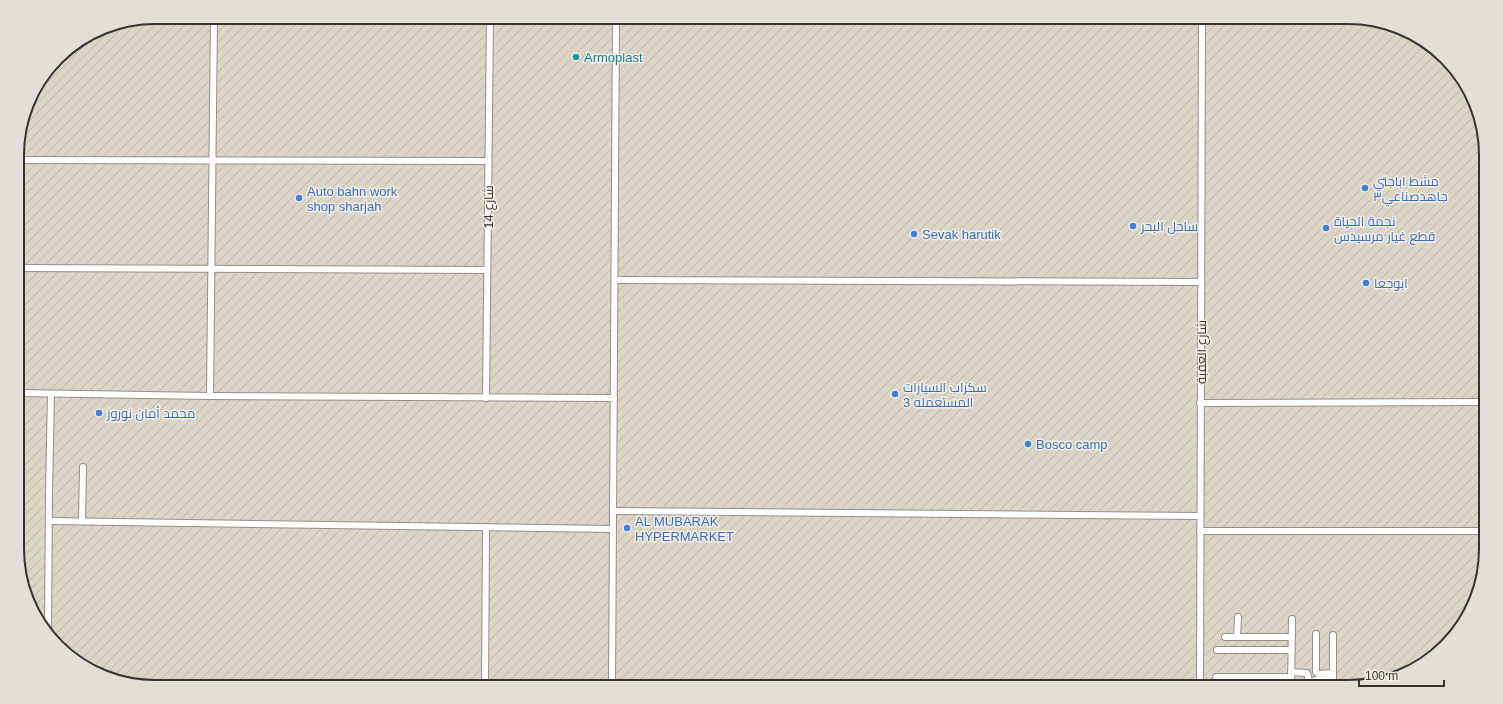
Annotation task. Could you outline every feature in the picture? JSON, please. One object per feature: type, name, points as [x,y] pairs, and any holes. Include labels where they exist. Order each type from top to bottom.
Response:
[{"type":"street","points":[[210,396],[214,24]]},
{"type":"street","name":"شارع 14","points":[[486,398],[490,24]]},
{"type":"street","points":[[612,680],[616,24]]},
{"type":"street","name":"شارع العقبة","points":[[1200,680],[1202,24]]},
{"type":"street","points":[[24,160],[488,161]]},
{"type":"street","points":[[24,268],[488,270]]},
{"type":"street","points":[[615,280],[1201,282]]},
{"type":"street","points":[[24,394],[614,398]]},
{"type":"street","points":[[48,624],[48,521],[51,394]]},
{"type":"street","points":[[1200,403],[1479,402]]},
{"type":"street","points":[[82,521],[83,467]]},
{"type":"street","points":[[613,511],[1200,516]]},
{"type":"street","points":[[48,521],[613,529]]},
{"type":"street","points":[[485,680],[486,527]]},
{"type":"street","points":[[1200,530],[1479,531]]},
{"type":"street","points":[[1237,637],[1238,617]]},
{"type":"street","points":[[1291,680],[1292,619]]},
{"type":"street","points":[[1316,634],[1316,672],[1318,674],[1333,676]]},
{"type":"street","points":[[1333,635],[1333,680]]},
{"type":"street","points":[[1225,636],[1292,637]]},
{"type":"street","points":[[1249,650],[1250,637]]},
{"type":"street","points":[[1217,650],[1292,650]]},
{"type":"street","points":[[1216,676],[1249,677],[1307,673],[1309,680]]},
{"type":"street","points":[[1315,680],[1333,676]]},
{"type":"shaded area","points":[[1348,24],[1382,28],[1398,34],[1428,51],[1441,62],[1452,75],[1469,105],[1475,121],[1478,138],[1479,557],[1475,583],[1469,599],[1452,629],[1421,658],[1390,673],[1356,680],[147,680],[105,670],[75,653],[62,642],[51,629],[34,599],[28,583],[25,566],[24,147],[28,121],[34,105],[46,82],[62,62],[82,46],[97,38],[121,28],[138,25]]},
{"type":"place","name":"Armoplast","points":[[576,57]]},
{"type":"place","name":"مشط اباجتي جاهدصناعي٣","points":[[1365,188]]},
{"type":"place","name":"Auto bahn work shop sharjah","points":[[299,198]]},
{"type":"place","name":"ساحل البحر","points":[[1133,226]]},
{"type":"place","name":"نجمة الحياة قطع غيار مرسيدس","points":[[1326,228]]},
{"type":"place","name":"Sevak harutik","points":[[914,234]]},
{"type":"place","name":"ابوجعا","points":[[1366,283]]},
{"type":"place","name":"سكراب السيارات المستعمله 3","points":[[895,394]]},
{"type":"place","name":"محمد أمان نوروز","points":[[99,413]]},
{"type":"place","name":"Bosco camp","points":[[1028,444]]},
{"type":"place","name":"AL MUBARAK HYPERMARKET","points":[[627,528]]}]
